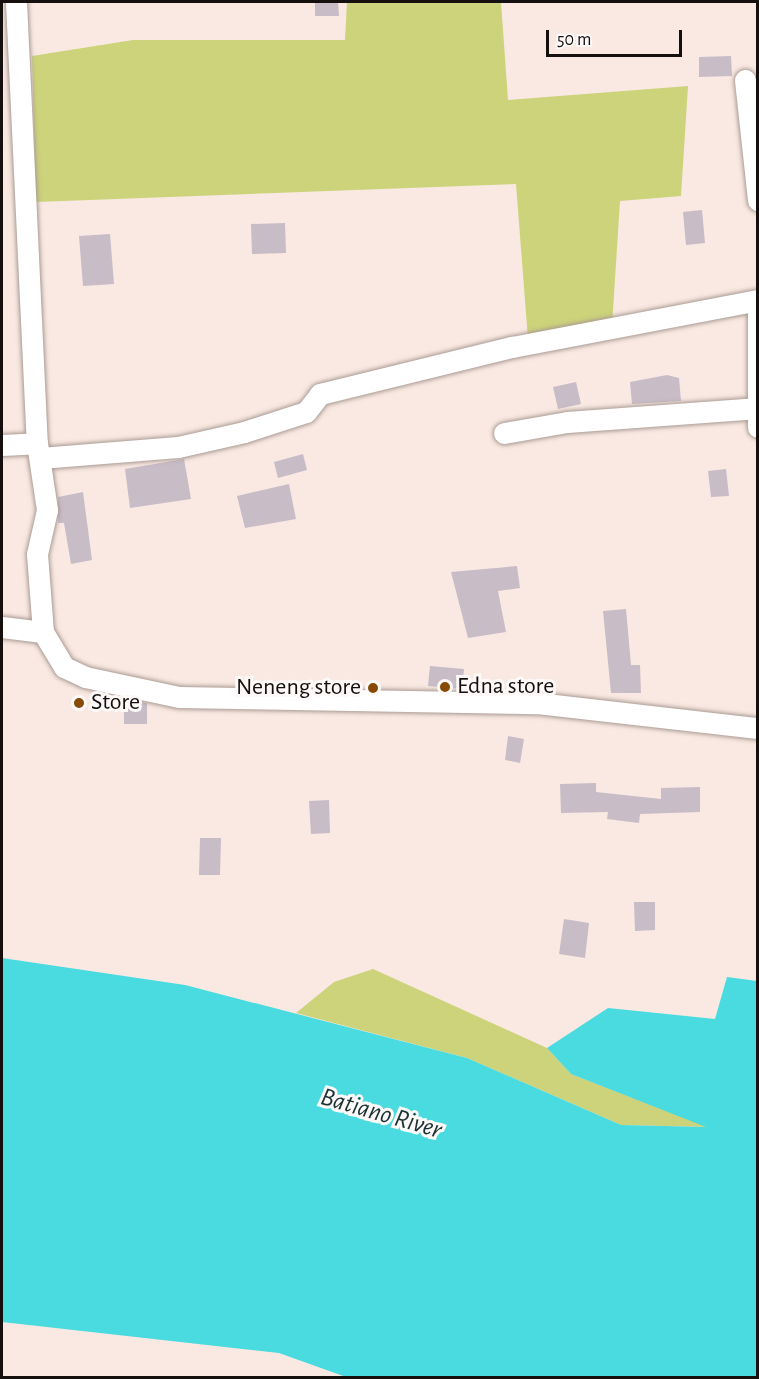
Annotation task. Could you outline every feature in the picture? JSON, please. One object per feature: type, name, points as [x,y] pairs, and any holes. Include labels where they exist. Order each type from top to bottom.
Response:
[{"type":"street","points":[[16,2],[38,451],[47,510],[37,554],[43,632],[64,667],[112,686],[179,697],[537,703],[758,728]]},
{"type":"street","points":[[745,80],[758,200]]},
{"type":"street","points":[[2,445],[38,451],[177,447],[233,435],[306,412],[320,394],[512,347],[758,300]]},
{"type":"street","points":[[504,433],[567,422],[757,415],[758,311]]},
{"type":"street","points":[[2,627],[43,632]]},
{"type":"green space","points":[[347,2],[501,2],[508,100],[688,86],[681,196],[620,201],[612,326],[528,339],[516,184],[36,202],[32,56],[133,40],[345,40]]},
{"type":"green space","points":[[373,969],[547,1048],[571,1074],[708,1127],[621,1125],[467,1058],[296,1013],[334,982]]},
{"type":"water","name":"Batiano River","points":[[2,958],[185,985],[467,1058],[621,1125],[706,1127],[571,1074],[547,1048],[608,1008],[715,1019],[727,977],[757,981],[757,1377],[346,1377],[279,1353],[2,1322]]},
{"type":"building","points":[[315,2],[338,2],[339,16],[315,16]]},
{"type":"building","points":[[731,56],[732,76],[699,77],[699,57]]},
{"type":"building","points":[[702,210],[705,243],[686,245],[683,212]]},
{"type":"building","points":[[285,223],[286,253],[252,254],[251,224]]},
{"type":"building","points":[[110,234],[114,284],[83,286],[79,236]]},
{"type":"building","points":[[667,375],[679,378],[681,401],[632,404],[630,382]]},
{"type":"building","points":[[576,382],[581,404],[558,409],[553,387]]},
{"type":"building","points":[[303,454],[307,470],[278,478],[274,462]]},
{"type":"building","points":[[184,459],[191,499],[130,508],[125,469]]},
{"type":"building","points":[[726,469],[729,496],[711,497],[708,471]]},
{"type":"building","points":[[289,484],[296,519],[245,528],[237,496]]},
{"type":"building","points":[[83,492],[92,560],[71,564],[64,523],[58,523],[58,497]]},
{"type":"building","points":[[517,566],[520,588],[498,591],[506,632],[468,638],[451,572]]},
{"type":"building","points":[[626,609],[631,665],[640,665],[641,693],[611,693],[603,611]]},
{"type":"building","points":[[430,666],[464,669],[462,689],[428,686]]},
{"type":"building","points":[[124,700],[147,703],[147,724],[124,724]]},
{"type":"building","points":[[508,736],[524,739],[520,763],[505,760]]},
{"type":"building","points":[[596,783],[596,792],[661,799],[661,788],[700,787],[700,812],[640,814],[639,823],[607,819],[608,812],[561,813],[560,784]]},
{"type":"building","points":[[329,800],[330,833],[311,834],[309,801]]},
{"type":"building","points":[[200,838],[221,838],[220,875],[199,875]]},
{"type":"building","points":[[634,902],[655,902],[655,930],[635,931]]},
{"type":"building","points":[[564,919],[589,923],[585,958],[559,954]]},
{"type":"place","name":"Edna store","points":[[445,687]]},
{"type":"place","name":"Neneng store","points":[[373,688]]},
{"type":"place","name":"Store","points":[[79,703]]}]
